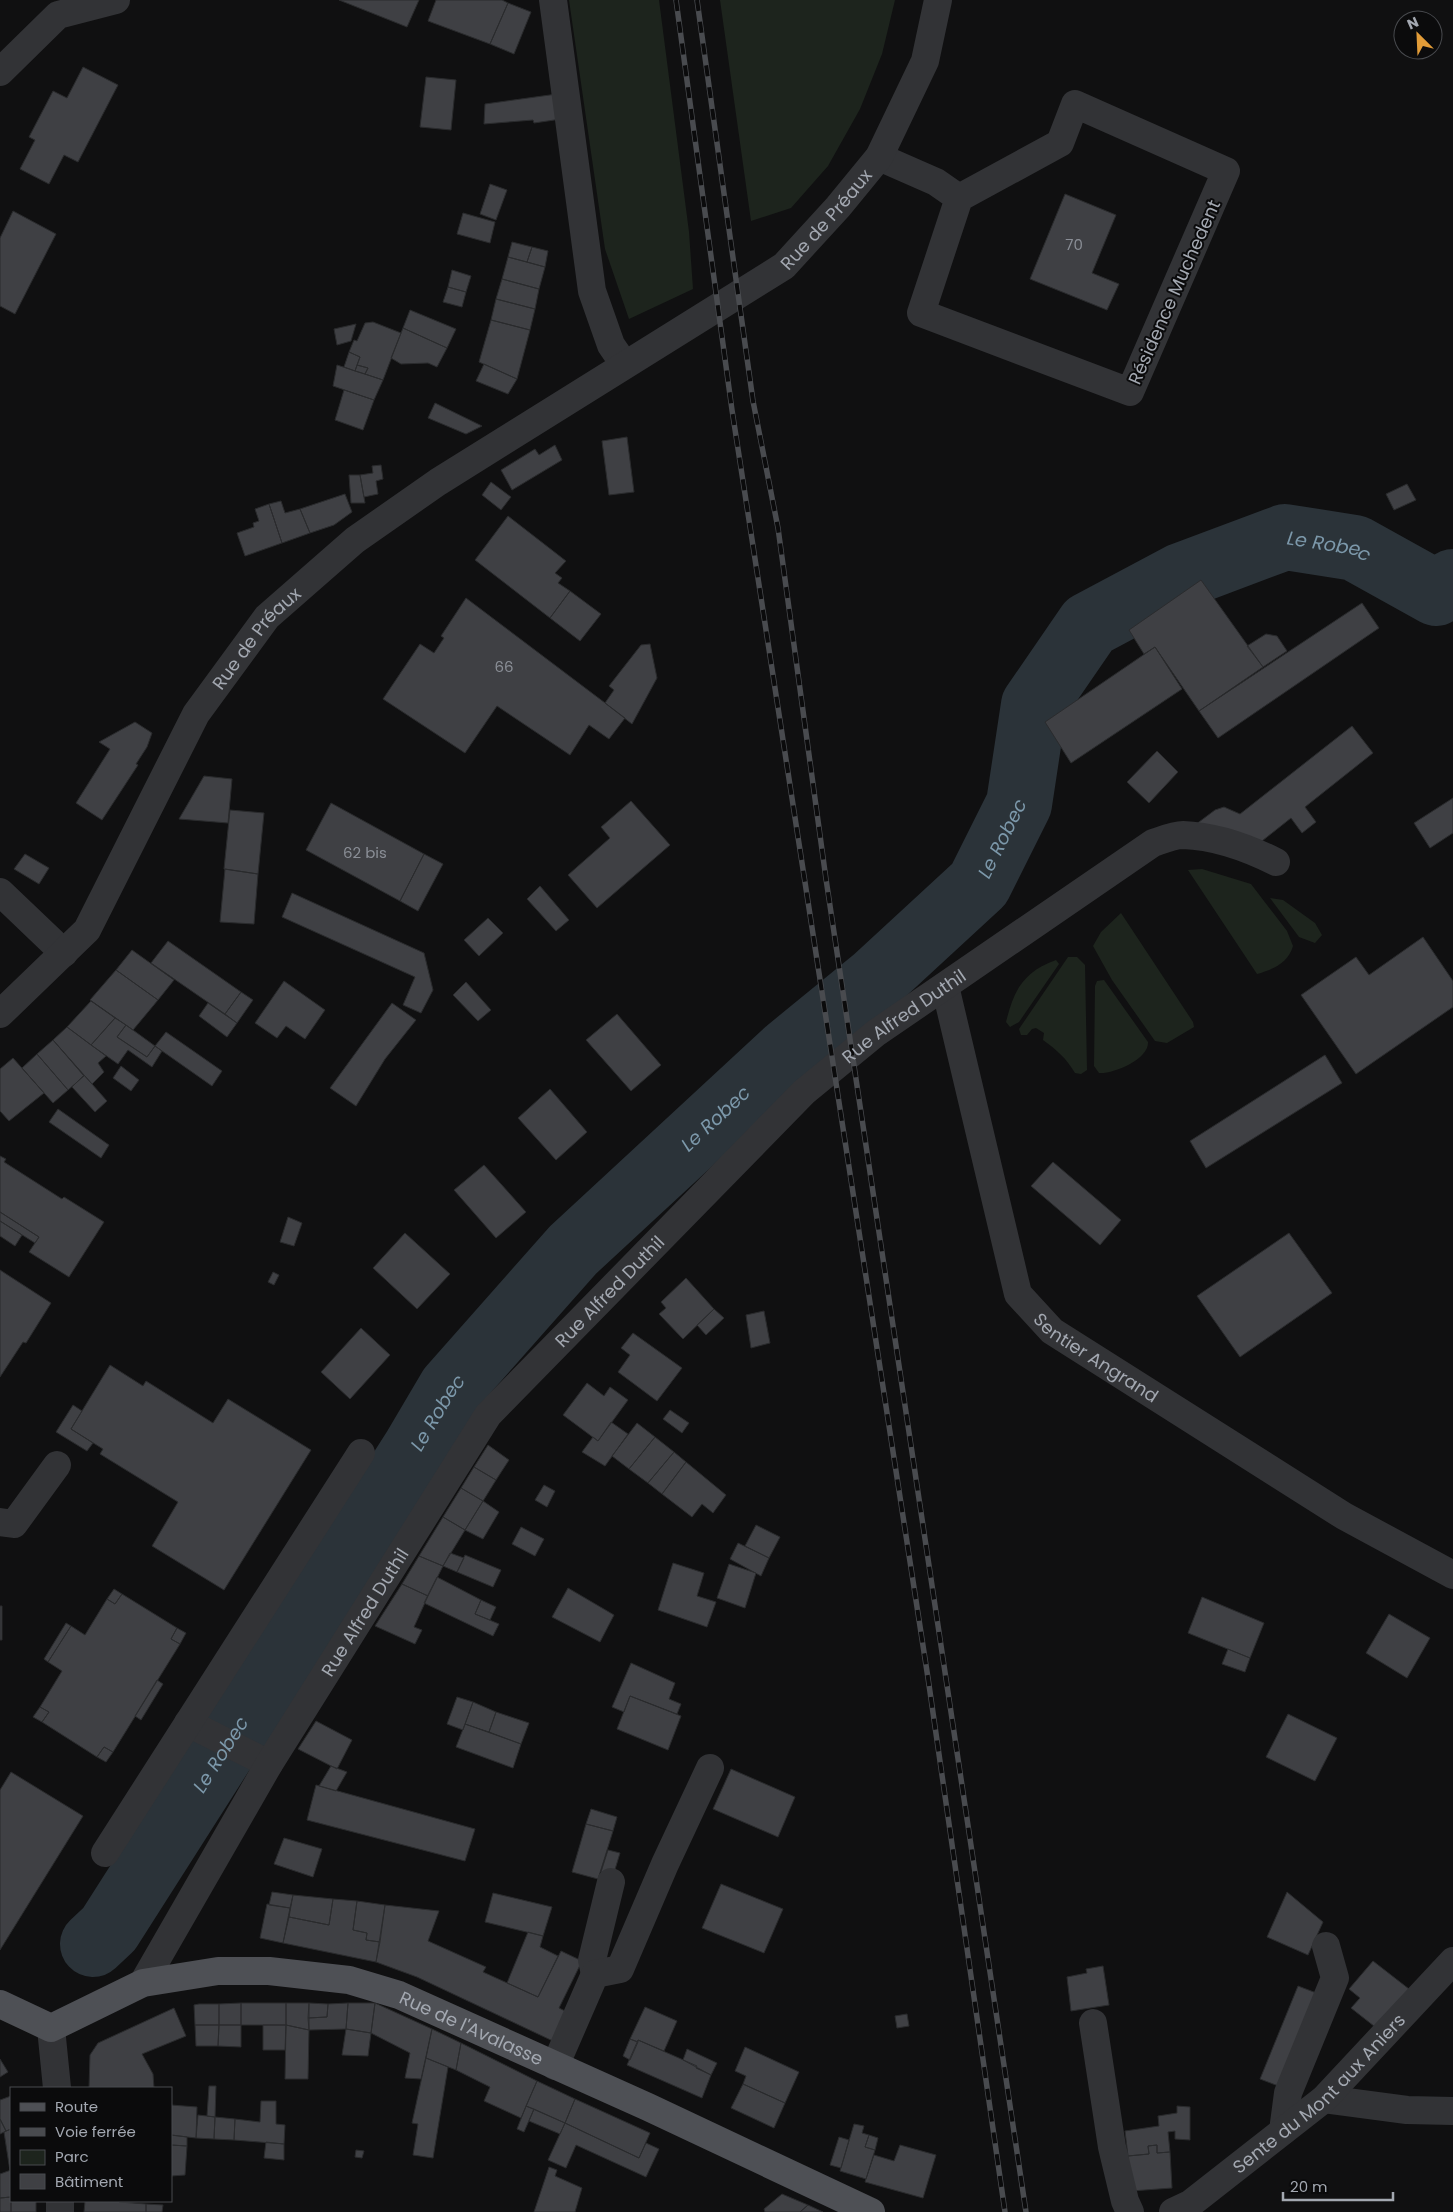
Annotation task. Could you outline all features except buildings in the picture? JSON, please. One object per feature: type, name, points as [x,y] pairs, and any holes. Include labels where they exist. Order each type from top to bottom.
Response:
[{"type":"main road","name":"Rue de l'Avalasse","points":[[51,2028],[143,1983],[218,1971],[269,1971],[349,1980],[399,1995],[871,2212]]},
{"type":"main road","points":[[0,2004],[51,2028]]},
{"type":"street","points":[[0,72],[58,15],[116,0]]},
{"type":"street","points":[[553,0],[592,291],[611,345],[624,364]]},
{"type":"street","name":"Rue de Préaux","points":[[0,1014],[87,930],[196,714],[267,617],[355,540],[438,482],[624,364],[784,266],[838,207],[879,157],[925,61],[938,0]]},
{"type":"street","name":"Résidence Muchedent","points":[[1075,104],[1226,171],[1130,392],[921,313],[959,198],[1060,143],[1075,104]]},
{"type":"street","points":[[879,157],[936,182],[959,198]]},
{"type":"street","name":"Rue Alfred Duthil","points":[[143,1983],[269,1764],[488,1415],[804,1092],[876,1033],[1153,843],[1182,835],[1220,841],[1253,850],[1276,862]]},
{"type":"street","points":[[0,892],[64,953]]},
{"type":"street","name":"Sentier Angrand","points":[[946,986],[1018,1294],[1052,1332],[1344,1516],[1453,1575]]},
{"type":"street","points":[[105,1853],[361,1452]]},
{"type":"street","points":[[0,1522],[14,1524],[57,1465]]},
{"type":"street","points":[[188,1723],[269,1764]]},
{"type":"street","points":[[594,1974],[620,1969],[665,1864],[710,1768]]},
{"type":"street","points":[[556,2066],[594,1974],[592,1960],[611,1882]]},
{"type":"street","points":[[1282,2131],[1288,2093],[1335,1978],[1326,1946]]},
{"type":"street","name":"Sente du Mont aux Aniers","points":[[1173,2212],[1190,2204],[1324,2099],[1453,1962]]},
{"type":"street","points":[[1093,2023],[1112,2146],[1125,2201],[1130,2212]]},
{"type":"street","points":[[51,2028],[57,2087]]},
{"type":"street","points":[[1324,2099],[1407,2110],[1453,2111]]},
{"type":"green space","points":[[569,0],[659,0],[689,232],[693,289],[629,319],[605,249]]},
{"type":"green space","points":[[720,0],[895,0],[882,54],[860,109],[828,166],[791,208],[751,221]]},
{"type":"green space","points":[[1202,869],[1251,884],[1287,931],[1293,946],[1284,961],[1269,970],[1257,974],[1188,870]]},
{"type":"green space","points":[[1270,898],[1283,900],[1315,923],[1322,935],[1315,943],[1299,937]]},
{"type":"green space","points":[[1121,913],[1193,1022],[1194,1027],[1167,1043],[1155,1041],[1112,980],[1093,946],[1101,932]]},
{"type":"green space","points":[[1068,957],[1077,957],[1085,965],[1087,1070],[1081,1074],[1075,1073],[1061,1055],[1043,1040],[1044,1033],[1036,1028],[1032,1029],[1027,1035],[1021,1035],[1019,1029]]},
{"type":"green space","points":[[1056,960],[1059,964],[1019,1022],[1010,1027],[1006,1022],[1017,991],[1035,970]]},
{"type":"green space","points":[[1104,980],[1148,1042],[1147,1048],[1137,1060],[1113,1071],[1099,1073],[1094,1066],[1095,986],[1097,981]]},
{"type":"waterway","name":"Le Robec","points":[[93,1944],[109,1929],[415,1449],[451,1388],[573,1250],[788,1051],[876,979],[979,884],[1019,804],[1034,705],[1089,625],[1181,576],[1285,537],[1355,548],[1436,593],[1453,582]]},
{"type":"railway","points":[[676,0],[732,410],[928,1678],[1005,2212]]},
{"type":"railway","points":[[697,0],[753,401],[778,528],[826,879],[1026,2212]]}]
